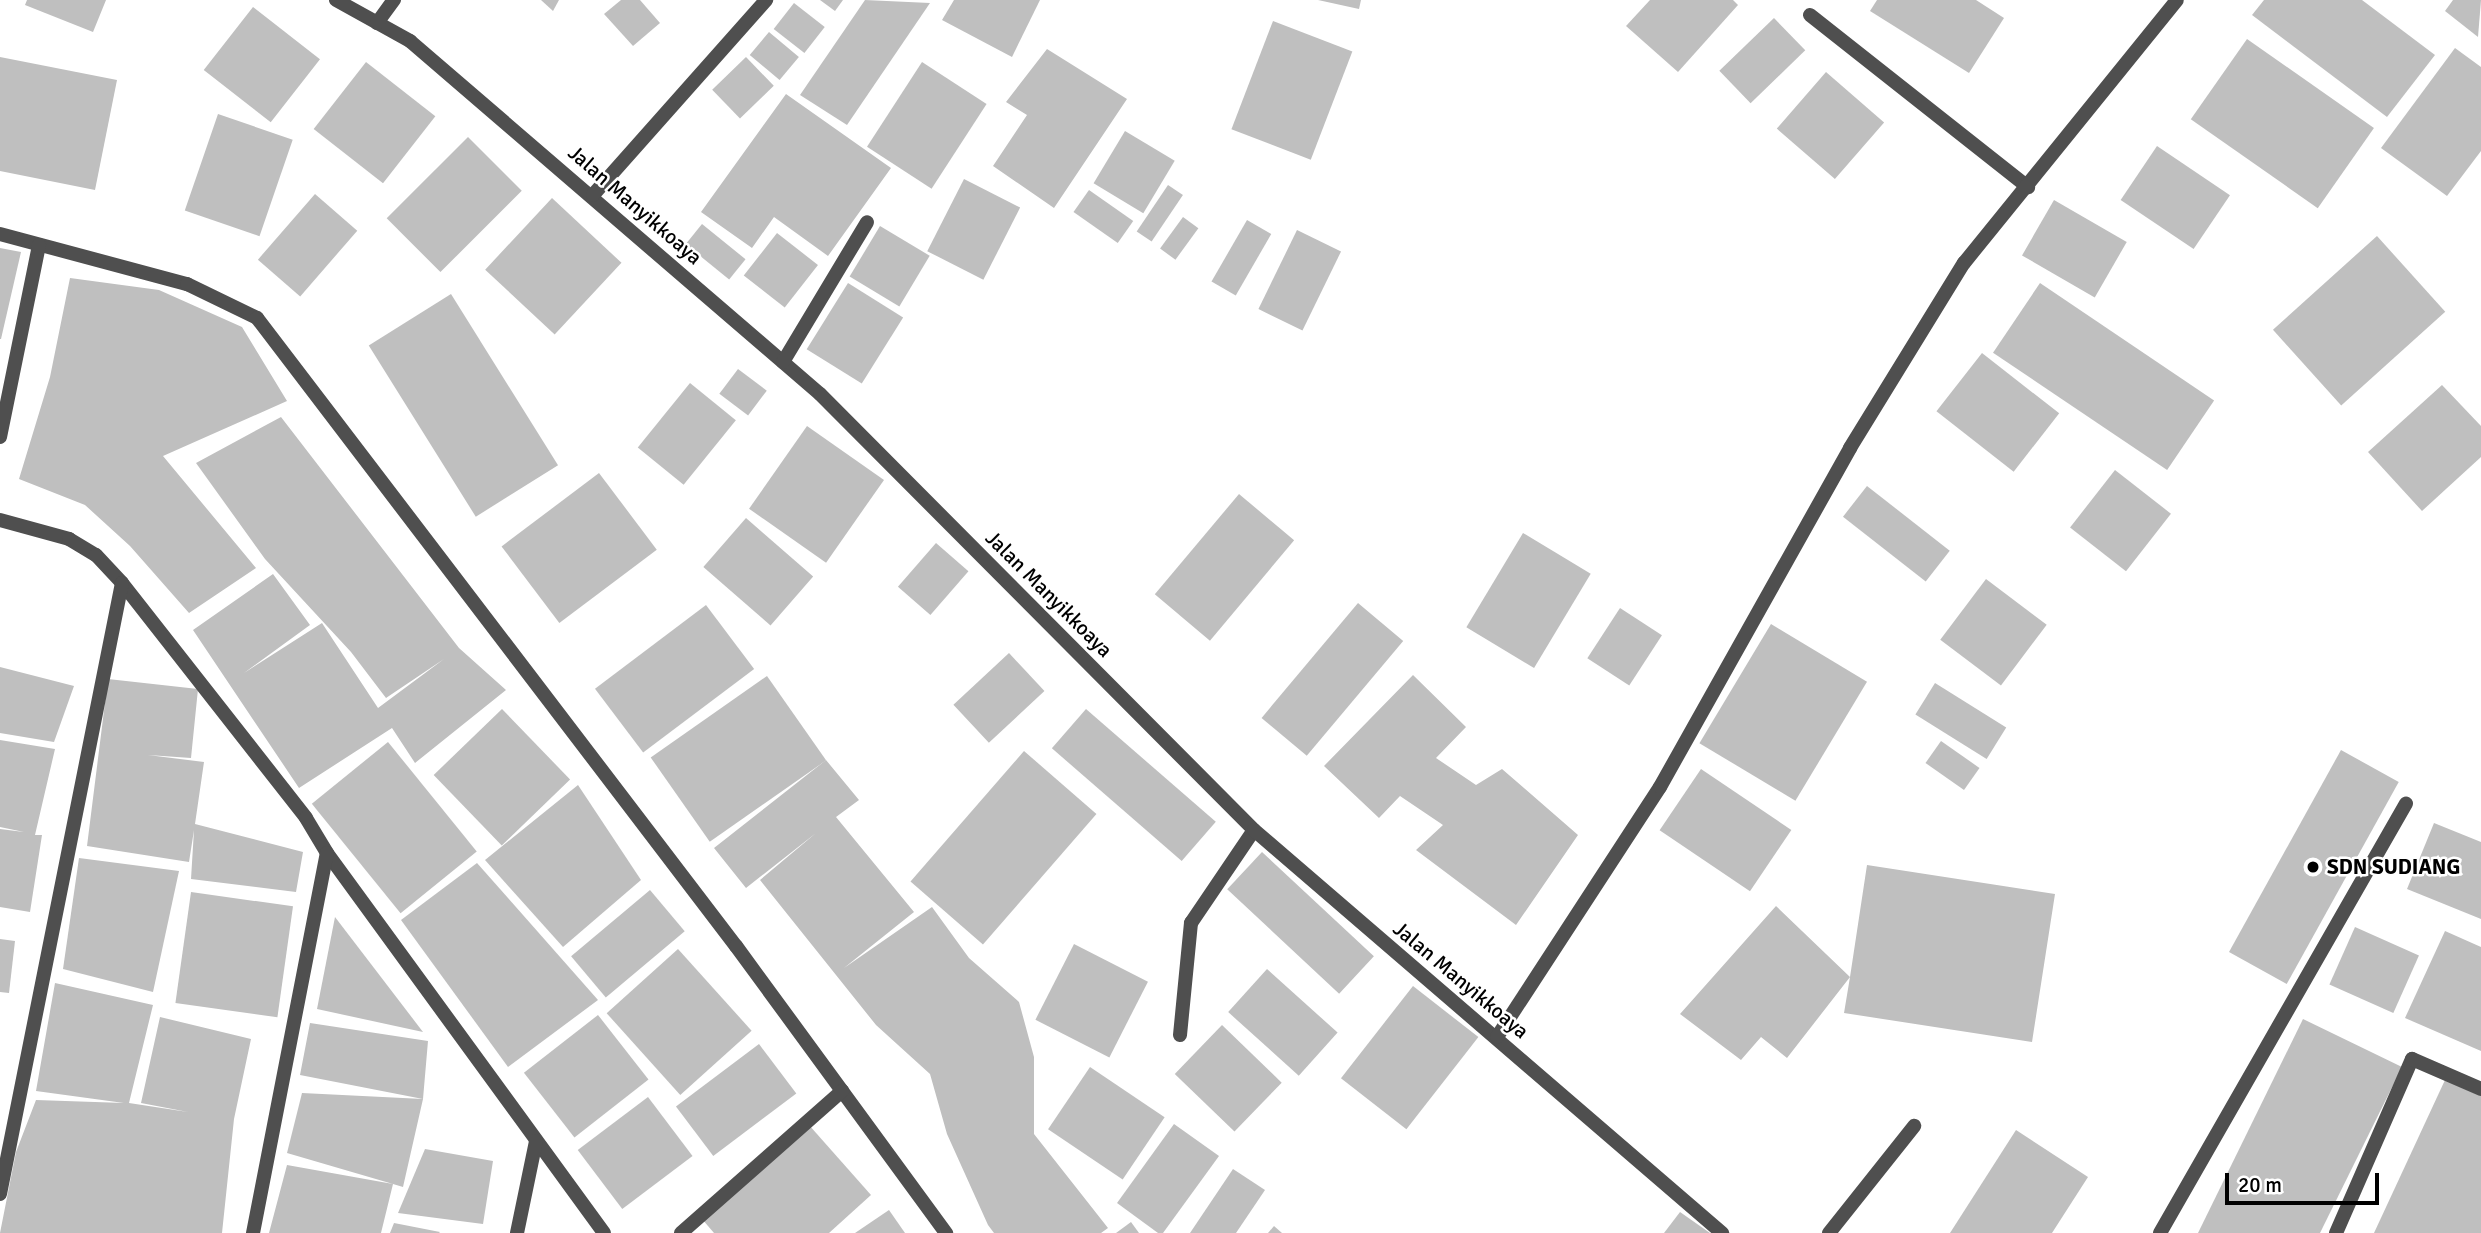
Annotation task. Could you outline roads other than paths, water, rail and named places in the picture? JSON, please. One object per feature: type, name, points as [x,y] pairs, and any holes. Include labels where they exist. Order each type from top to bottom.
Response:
[{"type":"street","name":"Jalan Manyikkoaya","points":[[336,0],[410,41],[593,195],[820,394],[1254,830],[1722,1233]]},
{"type":"street","points":[[377,23],[394,0]]},
{"type":"street","points":[[593,195],[766,0]]},
{"type":"street","points":[[1497,1037],[1660,787],[1850,448],[1964,263],[2177,0]]},
{"type":"street","points":[[1810,15],[2028,187]]},
{"type":"street","points":[[783,362],[867,222]]},
{"type":"street","points":[[0,234],[187,284],[257,318],[842,1091],[946,1233]]},
{"type":"street","points":[[0,437],[39,245]]},
{"type":"street","points":[[0,520],[69,539],[96,555],[122,583],[306,818],[327,853],[604,1233]]},
{"type":"street","points":[[0,1195],[122,583]]},
{"type":"street","points":[[2160,1233],[2406,803]]},
{"type":"street","points":[[1180,1035],[1191,923],[1254,830]]},
{"type":"street","points":[[253,1233],[327,853]]},
{"type":"street","points":[[2336,1233],[2412,1059],[2481,1089]]},
{"type":"street","points":[[681,1233],[842,1091]]},
{"type":"street","points":[[1829,1233],[1914,1126]]},
{"type":"street","points":[[517,1233],[537,1142]]},
{"type":"place","name":"SDN SUDIANG","points":[[2313,867]]}]
